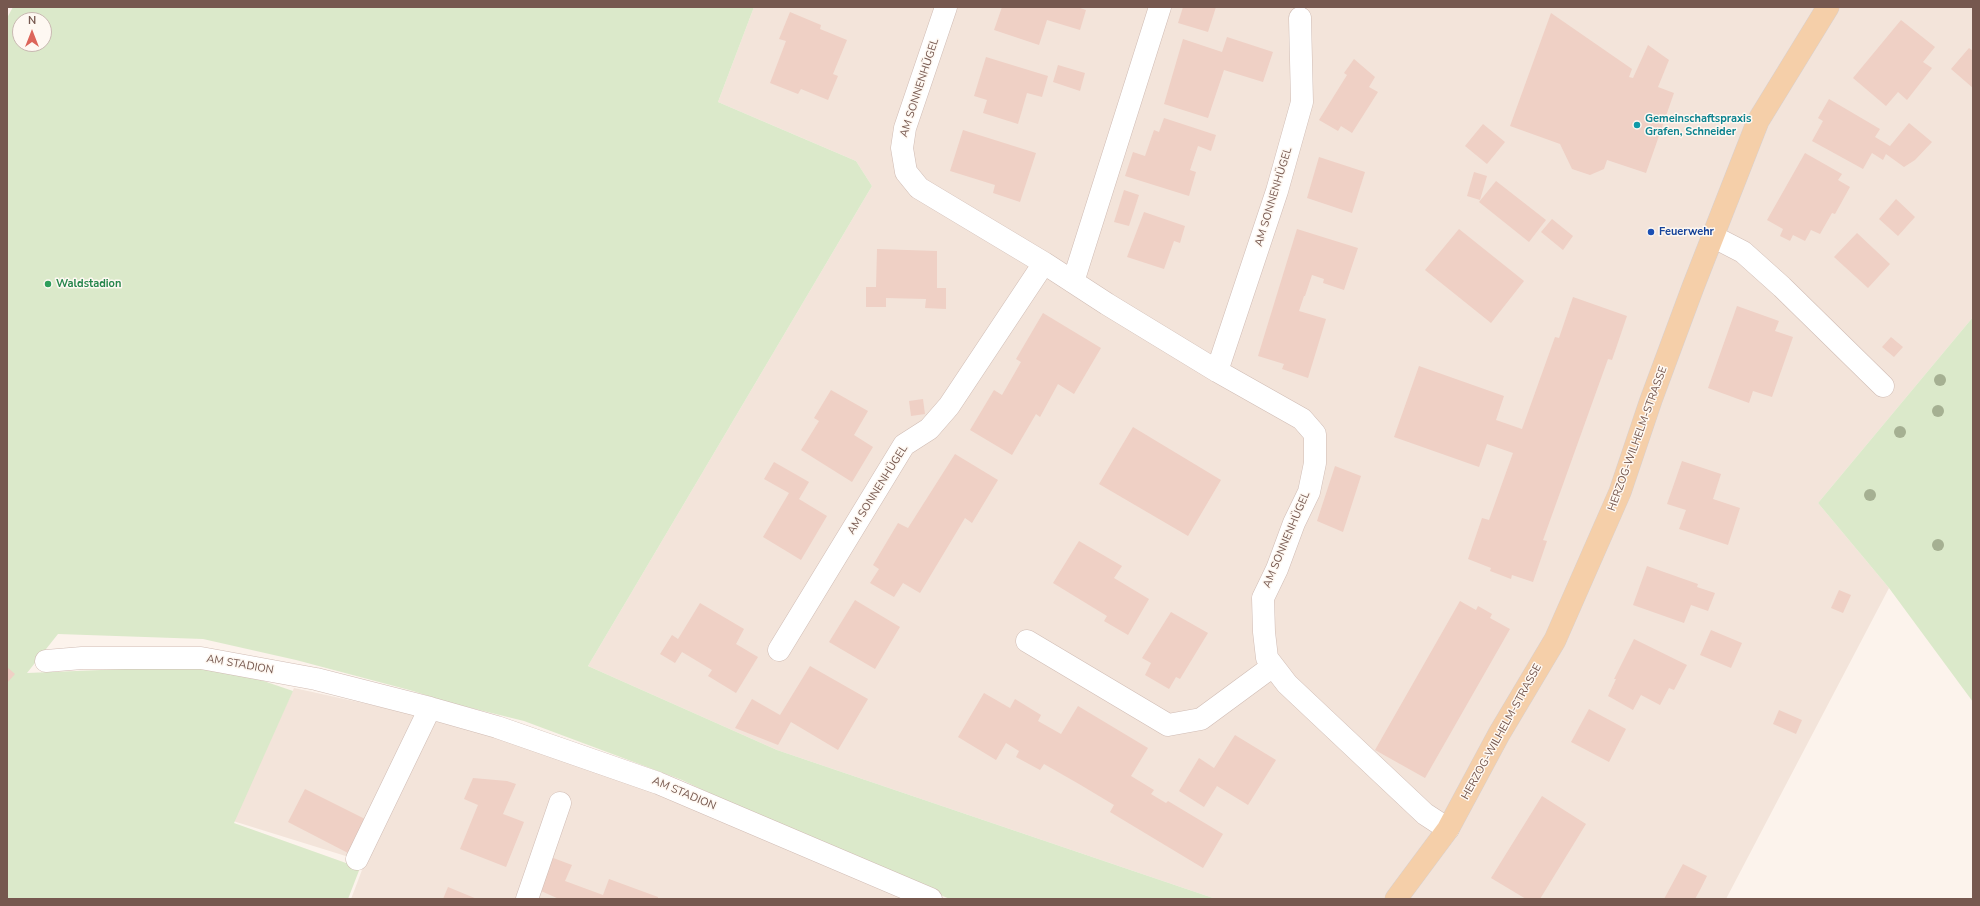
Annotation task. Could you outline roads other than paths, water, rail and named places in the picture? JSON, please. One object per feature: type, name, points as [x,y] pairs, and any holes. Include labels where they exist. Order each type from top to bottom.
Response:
[{"type":"main road","name":"HERZOG-WILHELM-STRASSE","points":[[1396,899],[1448,829],[1499,734],[1555,640],[1620,492],[1651,400],[1712,236],[1758,121],[1828,7]]},
{"type":"street","name":"AM SONNENHÜGEL","points":[[946,7],[905,128],[902,148],[906,172],[919,188],[1044,263],[1217,371],[1302,419],[1315,434],[1315,463],[1309,492],[1294,523],[1277,569],[1263,598],[1266,658],[1287,684],[1426,814],[1448,829]]},
{"type":"street","points":[[1073,282],[1160,7]]},
{"type":"street","name":"AM SONNENHÜGEL","points":[[1217,371],[1272,210],[1302,102],[1300,18]]},
{"type":"street","points":[[1712,236],[1743,252],[1782,287],[1883,386]]},
{"type":"street","name":"AM SONNENHÜGEL","points":[[779,650],[904,445],[929,429],[949,406],[1044,263]]},
{"type":"street","points":[[1027,641],[1168,725],[1201,719],[1273,666]]},
{"type":"street","name":"AM STADION","points":[[46,661],[82,658],[201,658],[316,679],[430,708],[497,727],[658,783],[931,899]]},
{"type":"street","points":[[357,859],[430,708]]},
{"type":"street","points":[[527,899],[560,803]]},
{"type":"place","name":"Gemeinschaftspraxis Grafen, Schneider","points":[[1637,125]]},
{"type":"place","name":"Feuerwehr","points":[[1651,232]]},
{"type":"place","name":"Waldstadion","points":[[48,284]]}]
